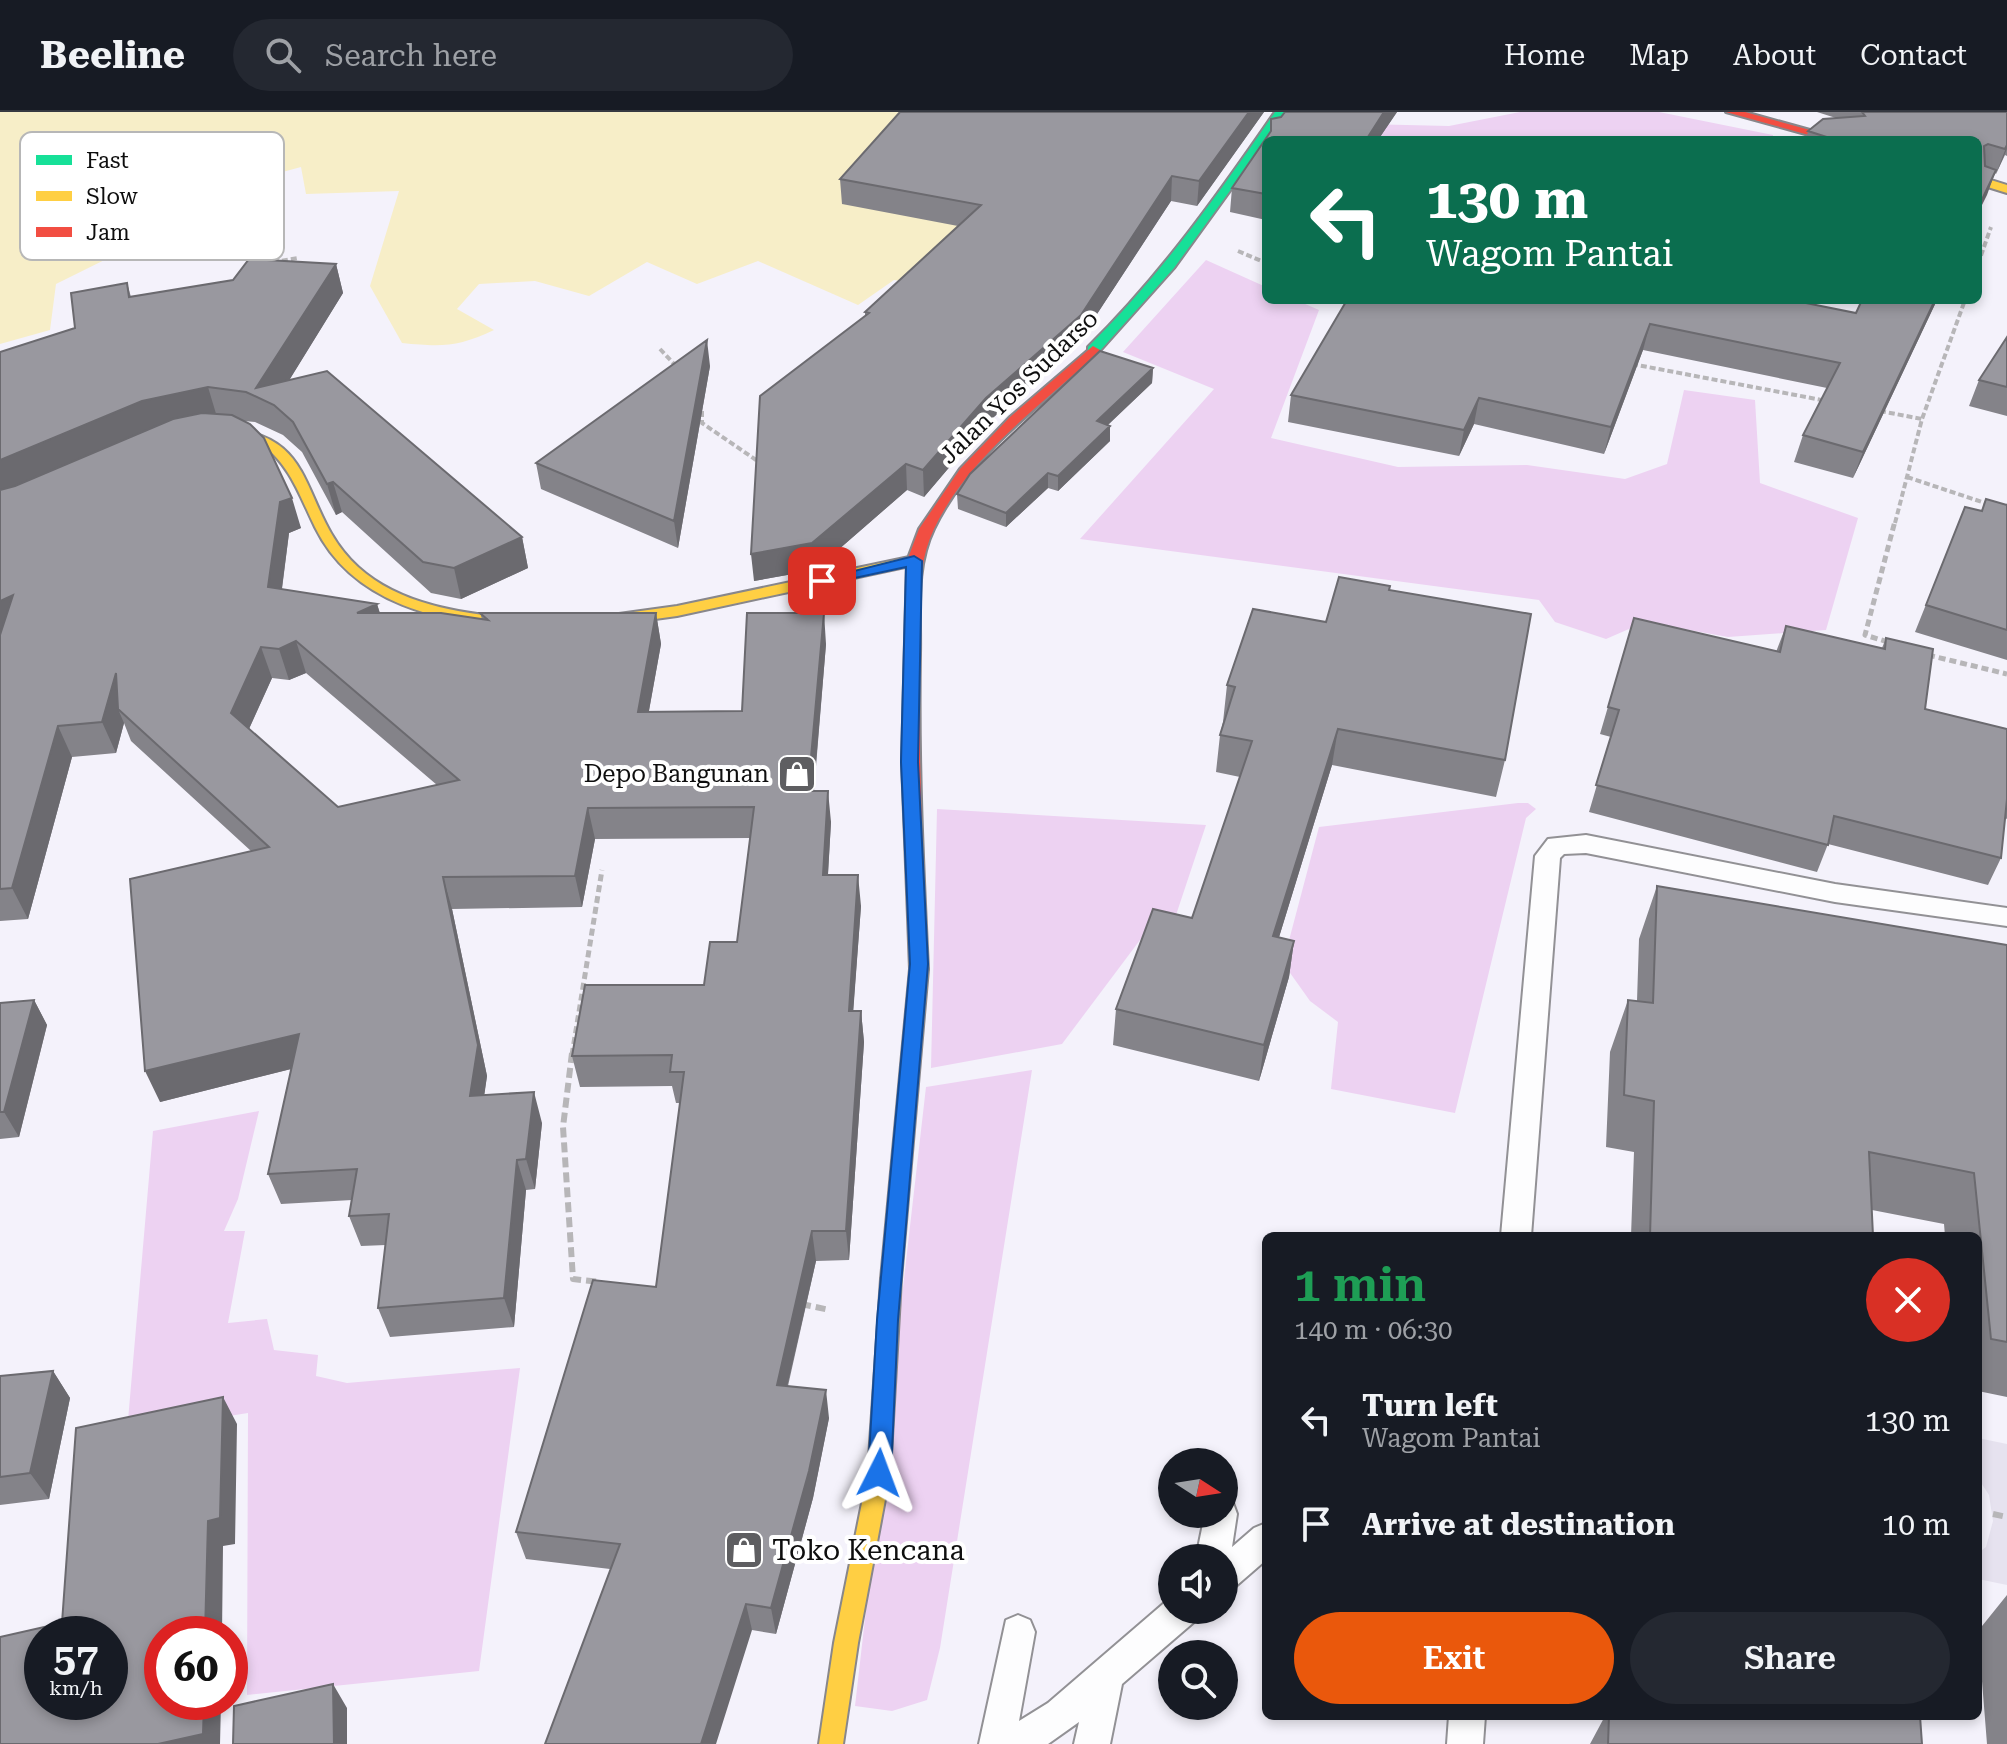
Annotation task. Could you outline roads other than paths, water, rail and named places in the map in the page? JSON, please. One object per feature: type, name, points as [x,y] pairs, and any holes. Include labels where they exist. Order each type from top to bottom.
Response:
[{"type":"main road","points":[[1732,112],[1825,136]]},
{"type":"main road","name":"Jalan Yos Sudarso","points":[[1268,136],[1284,114]]},
{"type":"main road","name":"Jalan Yos Sudarso","points":[[831,1744],[846,1643],[879,1473],[887,1320],[919,964],[921,762],[910,727],[914,561],[923,530],[954,481],[1124,320],[1197,233],[1262,144]]},
{"type":"main road","points":[[1982,181],[2007,189]]},
{"type":"main road","points":[[186,435],[227,430],[261,436],[286,456],[329,543],[352,570],[402,599],[475,620],[534,624]]},
{"type":"main road","points":[[572,624],[677,611],[914,561]]},
{"type":"lane","points":[[910,727],[935,732]]},
{"type":"lane","points":[[1516,1232],[1548,856],[1557,845],[1586,844],[1835,893],[2007,917]]},
{"type":"lane","points":[[1238,1563],[1262,1542]]},
{"type":"lane","points":[[1016,1744],[1060,1715],[1166,1624]]},
{"type":"lane","points":[[997,1744],[1018,1632]]},
{"type":"lane","points":[[1092,1744],[1107,1674]]},
{"type":"lane","points":[[1465,1744],[1467,1720]]},
{"type":"place","name":"Depo Bangunan","points":[[797,774]]},
{"type":"place","name":"Toko Kencana","points":[[744,1550]]}]
